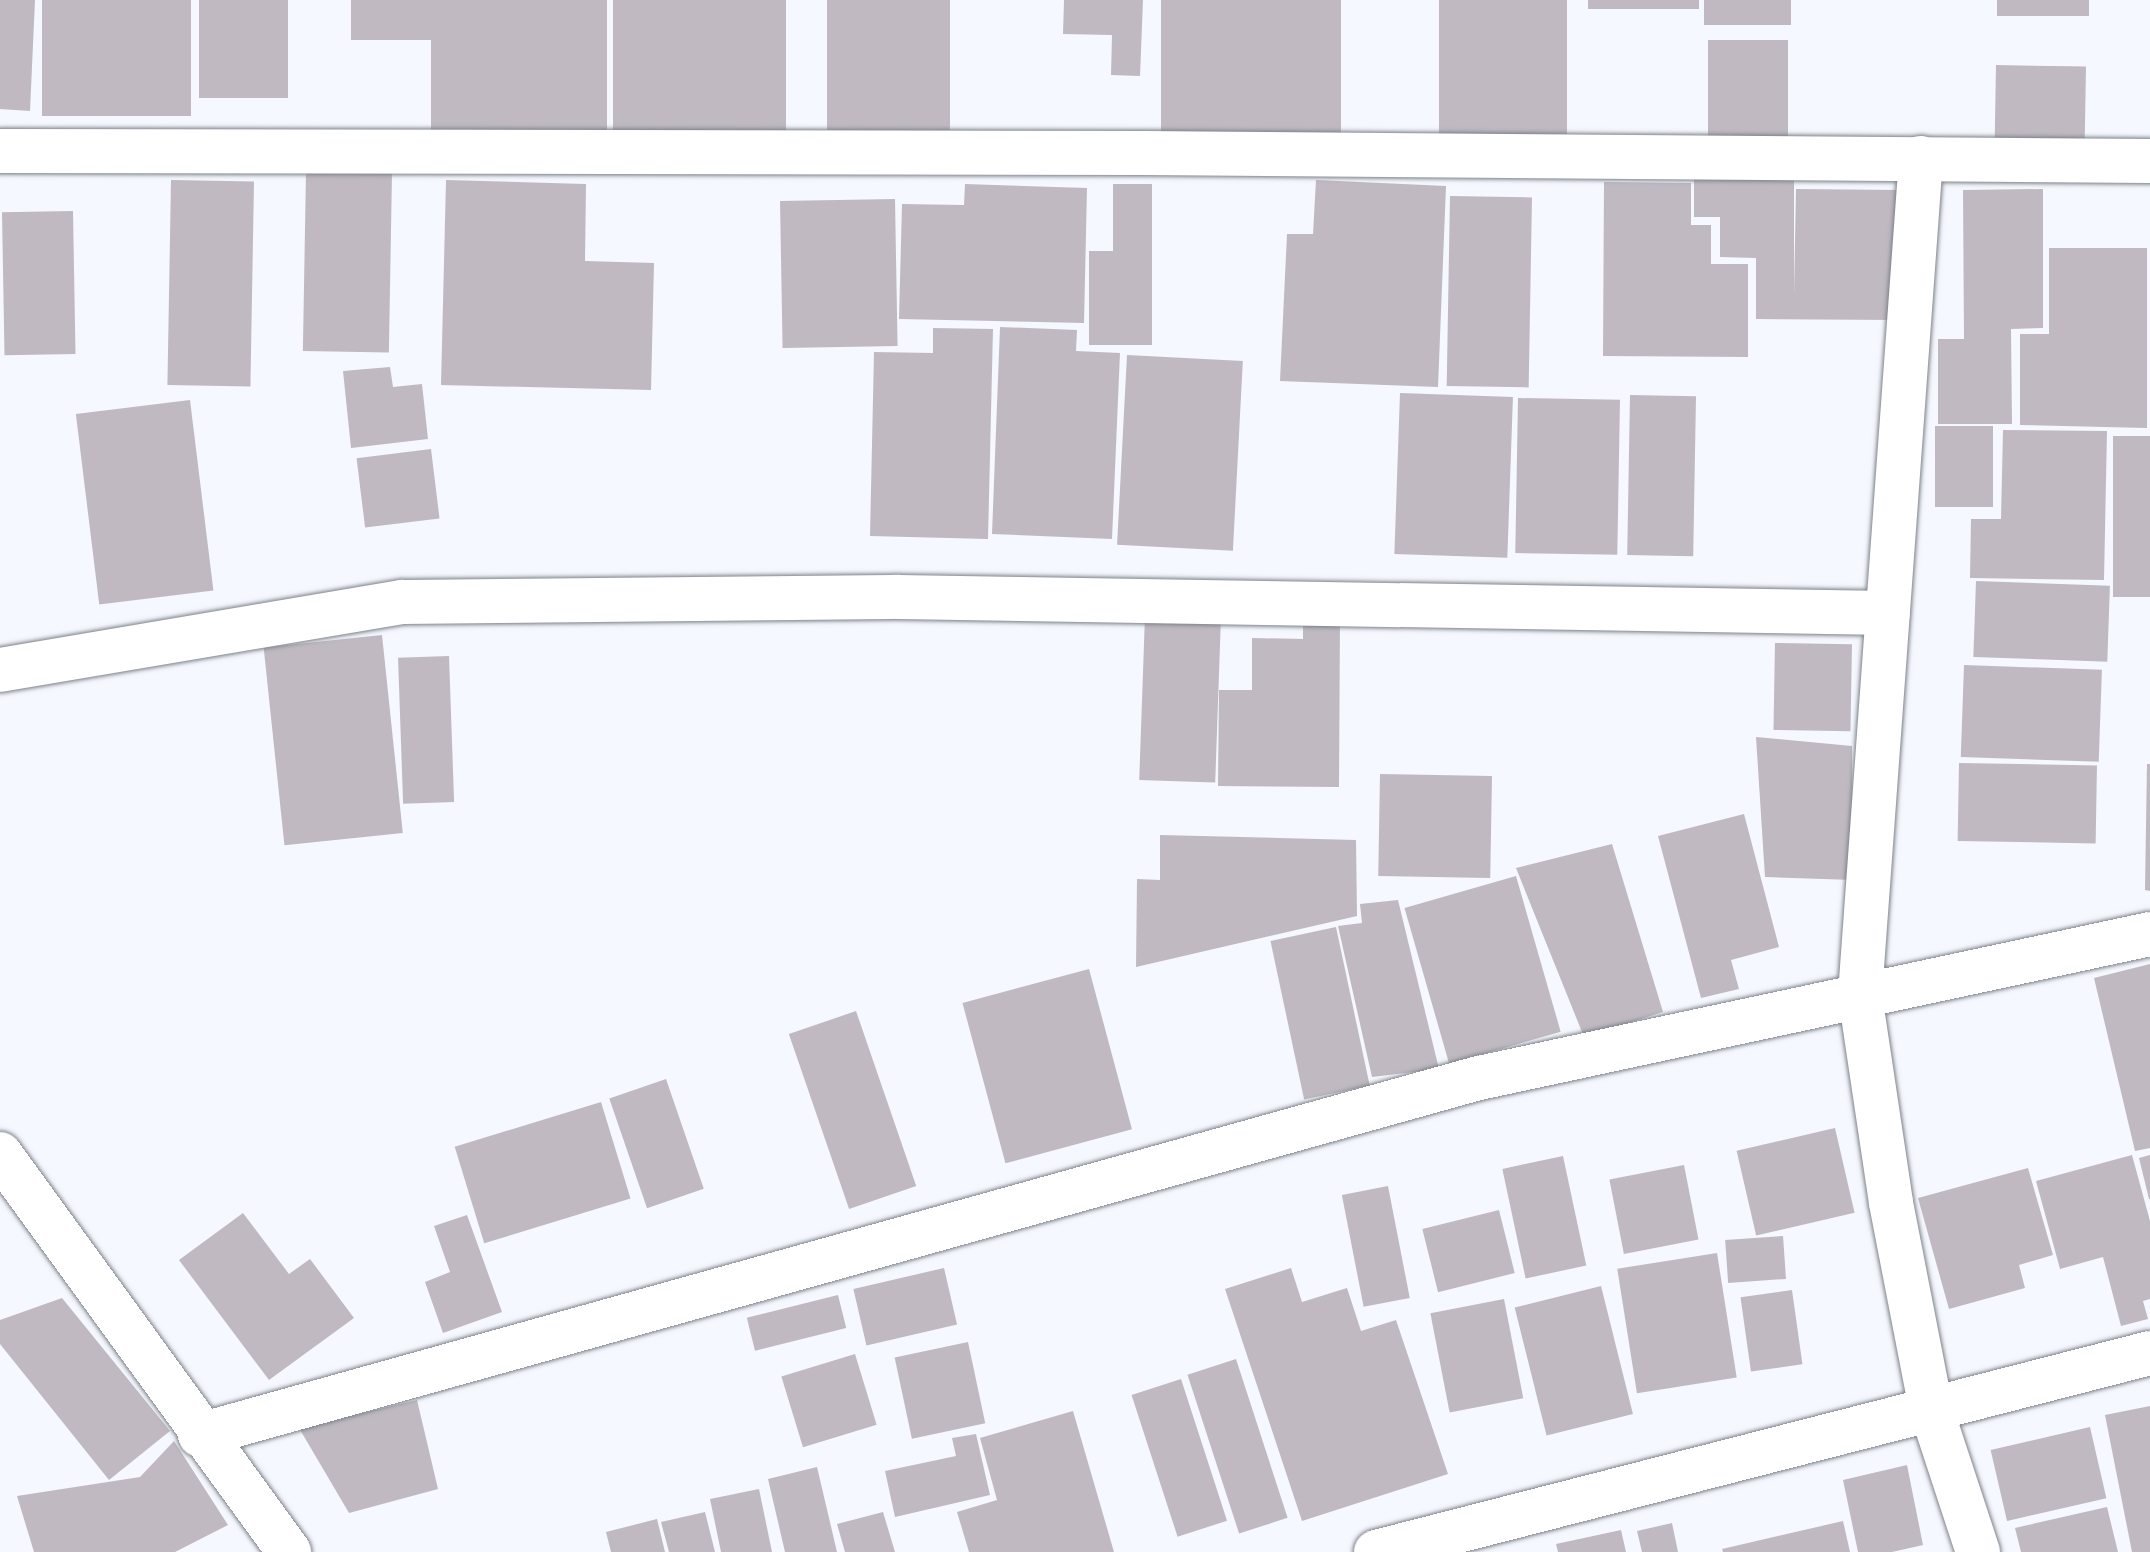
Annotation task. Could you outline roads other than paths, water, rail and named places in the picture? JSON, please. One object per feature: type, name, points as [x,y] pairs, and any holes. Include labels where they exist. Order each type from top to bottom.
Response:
[{"type":"street","points":[[0,151],[2150,161]]},
{"type":"street","points":[[1921,158],[1860,995],[1891,1203],[1931,1409],[1978,1552]]},
{"type":"street","points":[[0,670],[402,602],[899,597],[1888,613]]},
{"type":"street","points":[[200,1435],[1479,1078],[2150,934]]},
{"type":"street","points":[[0,1154],[200,1435],[289,1552]]},
{"type":"street","points":[[1376,1552],[2150,1353]]}]
